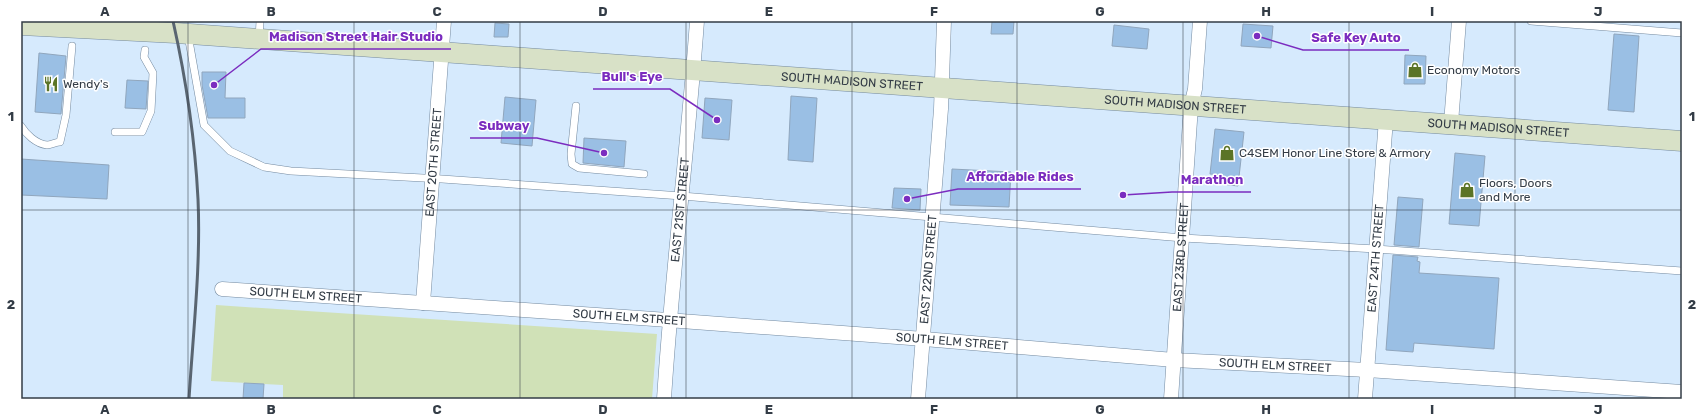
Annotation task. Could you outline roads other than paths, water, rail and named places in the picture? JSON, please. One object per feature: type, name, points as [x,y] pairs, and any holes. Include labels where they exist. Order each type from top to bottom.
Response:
[{"type":"main road","name":"SOUTH MADISON STREET","points":[[21,25],[188,35],[260,31],[441,52],[693,71],[1451,123],[1682,141]]},
{"type":"street","name":"EAST 20TH STREET","points":[[423,303],[444,21]]},
{"type":"street","name":"EAST 21ST STREET","points":[[664,399],[669,321],[682,196],[696,21]]},
{"type":"street","name":"EAST 22ND STREET","points":[[918,399],[924,339],[941,109],[944,21]]},
{"type":"street","name":"EAST 23RD STREET","points":[[1171,399],[1191,106],[1195,89],[1200,21]]},
{"type":"street","points":[[1451,123],[1459,21]]},
{"type":"street","name":"EAST 24TH STREET","points":[[1364,399],[1386,119]]},
{"type":"street","name":"SOUTH ELM STREET","points":[[222,289],[924,339],[1174,360],[1366,370],[1682,392]]},
{"type":"lane","points":[[1531,21],[1682,33]]},
{"type":"lane","points":[[188,35],[204,125],[230,151],[264,166],[291,171],[432,178],[682,196],[1183,238],[1376,249],[1682,271]]},
{"type":"lane","points":[[21,126],[26,133],[35,140],[47,145],[60,142],[66,115],[72,46]]},
{"type":"lane","points":[[116,132],[142,132],[152,111],[153,73],[144,57],[145,50]]},
{"type":"lane","points":[[576,106],[571,154],[572,164],[579,168],[644,174]]},
{"type":"railway","points":[[173,21],[189,110],[195,154],[198,199],[198,274],[189,399]]},
{"type":"place","name":"Safe Key Auto","points":[[1257,36]]},
{"type":"place","name":"Economy Motors","points":[[1415,70]]},
{"type":"place","name":"Wendy's","points":[[51,84]]},
{"type":"place","name":"Madison Street Hair Studio","points":[[214,85]]},
{"type":"place","name":"Bull's Eye","points":[[717,120]]},
{"type":"place","name":"Subway","points":[[604,153]]},
{"type":"place","name":"C4SEM Honor Line Store & Armory","points":[[1227,153]]},
{"type":"place","name":"Floors, Doors and More","points":[[1467,190]]},
{"type":"place","name":"Marathon","points":[[1123,195]]},
{"type":"place","name":"Affordable Rides","points":[[907,199]]}]
